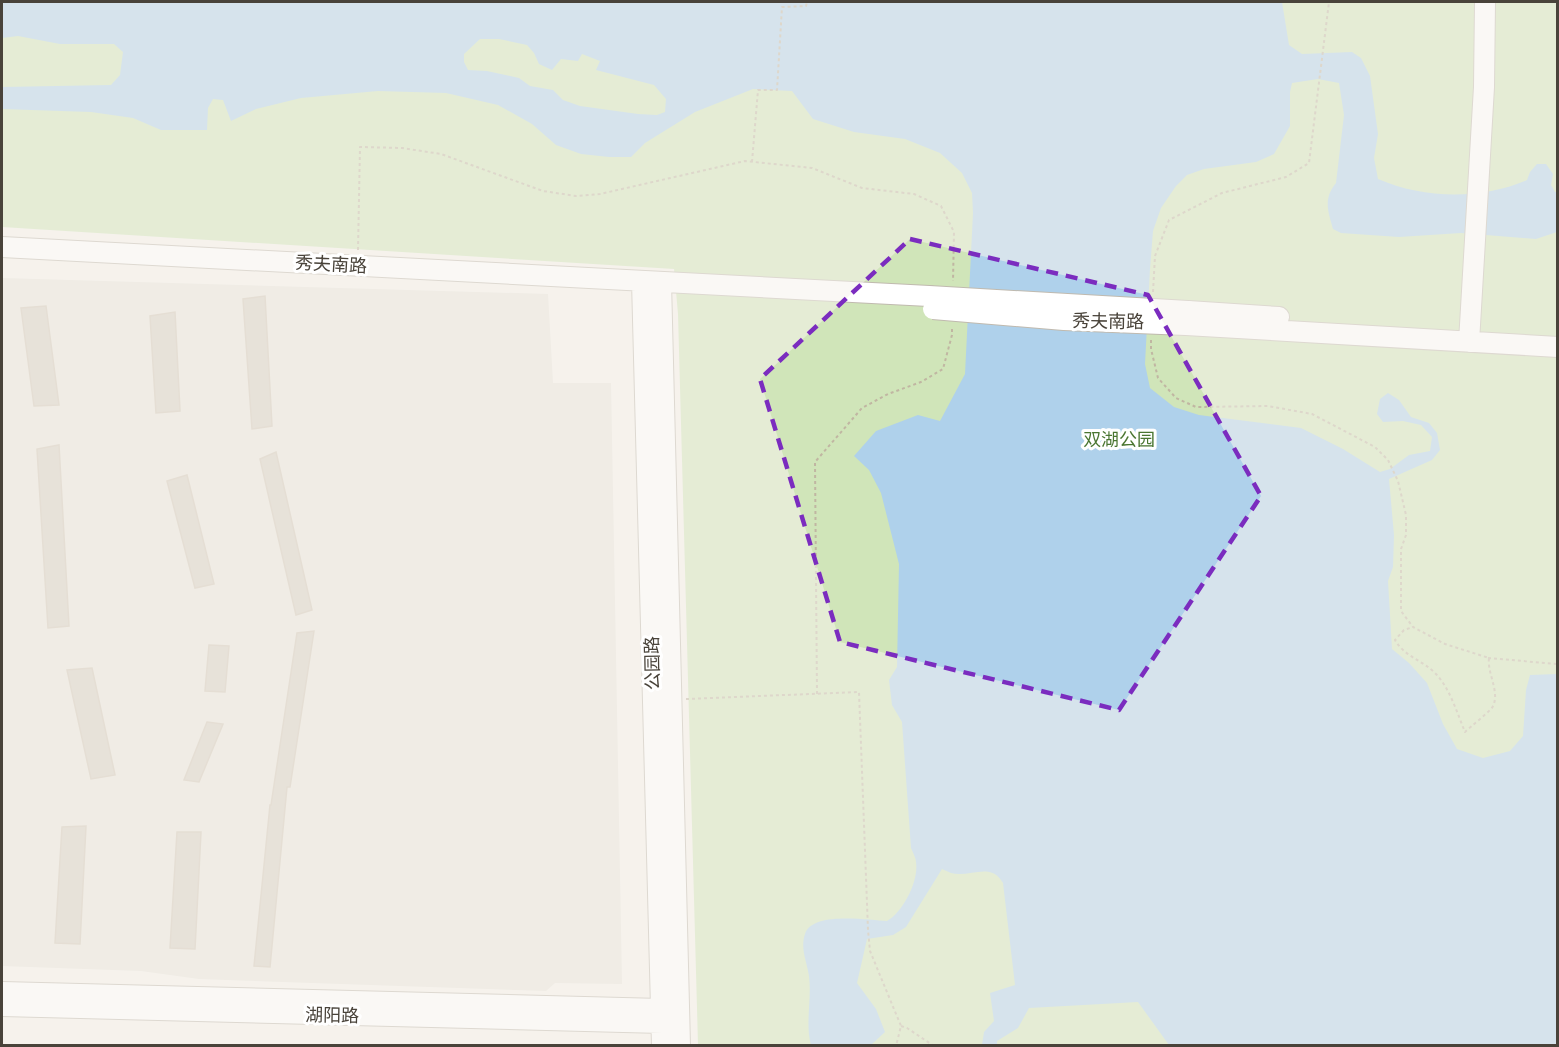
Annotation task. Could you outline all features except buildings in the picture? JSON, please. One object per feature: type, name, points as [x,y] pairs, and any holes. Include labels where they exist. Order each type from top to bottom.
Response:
[{"type":"street","points":[[1470,336],[1484,87],[1485,2]]},
{"type":"street","name":"秀夫南路","points":[[2,247],[652,281],[931,302],[1470,336],[1557,347]]},
{"type":"street","name":"公园路","points":[[652,281],[671,699],[680,1046]]},
{"type":"street","name":"公园路","points":[[652,281],[662,1046]]},
{"type":"street","name":"秀夫南路","points":[[1470,336],[1557,335]]},
{"type":"street","name":"湖阳路","points":[[2,992],[661,1016]]},
{"type":"street","name":"湖阳路","points":[[2,1006],[661,1016]]},
{"type":"path","points":[[752,162],[758,90],[777,90],[782,7],[806,6],[807,2]]},
{"type":"path","points":[[1488,658],[1495,697],[1493,707],[1465,732],[1447,690],[1435,673],[1401,650],[1395,640],[1404,630],[1413,627],[1445,645],[1488,658],[1557,664],[1557,662]]},
{"type":"path","points":[[671,699],[859,692],[870,951],[901,1026],[896,1046]]},
{"type":"path","points":[[901,1026],[934,1046]]},
{"type":"highlighted area","points":[[910,239],[1148,295],[1261,496],[1119,710],[840,642],[760,379]]},
{"type":"shaded area","points":[[2,278],[548,294],[553,383],[611,383],[622,984],[555,983],[546,991],[199,979],[141,971],[2,966]]},
{"type":"green space","name":"双湖公园","points":[[2,2],[1557,2],[1557,1045],[698,1045],[678,314],[674,269],[2,227]]},
{"type":"water","points":[[2,2],[1282,2],[1289,45],[1302,54],[1352,52],[1361,58],[1370,76],[1378,134],[1374,158],[1378,179],[1414,190],[1452,195],[1472,194],[1509,187],[1527,180],[1537,164],[1546,164],[1553,174],[1551,185],[1557,192],[1557,232],[1536,239],[1461,233],[1399,237],[1341,233],[1333,229],[1328,205],[1329,194],[1336,183],[1344,115],[1339,83],[1318,79],[1292,83],[1290,126],[1274,154],[1256,162],[1204,169],[1187,175],[1176,186],[1161,208],[1153,231],[1145,364],[1150,388],[1174,407],[1199,415],[1301,428],[1343,449],[1380,472],[1390,469],[1409,455],[1430,451],[1432,437],[1421,425],[1403,421],[1383,422],[1377,414],[1380,399],[1388,393],[1399,400],[1411,417],[1429,423],[1437,433],[1440,450],[1432,460],[1389,479],[1394,535],[1393,567],[1388,581],[1392,649],[1409,663],[1427,683],[1443,724],[1457,749],[1483,758],[1510,751],[1523,736],[1526,690],[1530,675],[1557,674],[1557,1045],[1169,1045],[1138,1002],[1029,1008],[1018,1028],[997,1041],[997,1045],[982,1045],[984,1032],[994,1021],[990,993],[1015,985],[1003,883],[998,876],[986,871],[958,874],[942,869],[906,927],[893,935],[867,939],[857,983],[876,1009],[885,1032],[872,1044],[811,1045],[809,1037],[810,985],[803,945],[805,934],[818,922],[829,920],[842,918],[887,921],[899,911],[909,895],[915,878],[916,859],[911,848],[902,722],[892,705],[889,680],[897,667],[899,564],[881,493],[869,470],[854,456],[876,431],[918,415],[940,421],[965,374],[972,193],[962,173],[940,153],[905,139],[854,132],[813,119],[792,91],[753,89],[695,112],[645,143],[631,157],[581,154],[556,145],[532,124],[498,105],[446,93],[378,91],[301,98],[256,109],[231,121],[223,100],[213,99],[208,108],[207,130],[161,130],[133,118],[91,112],[2,109],[2,87],[111,85],[120,75],[123,52],[114,44],[60,44],[18,36],[2,38]],"holes":[[[480,39],[499,39],[527,45],[539,64],[552,70],[561,59],[578,61],[582,54],[600,61],[596,70],[654,85],[666,99],[665,112],[657,115],[638,114],[580,106],[563,100],[553,90],[530,86],[519,78],[487,71],[468,70],[464,62],[464,54]]]}]
